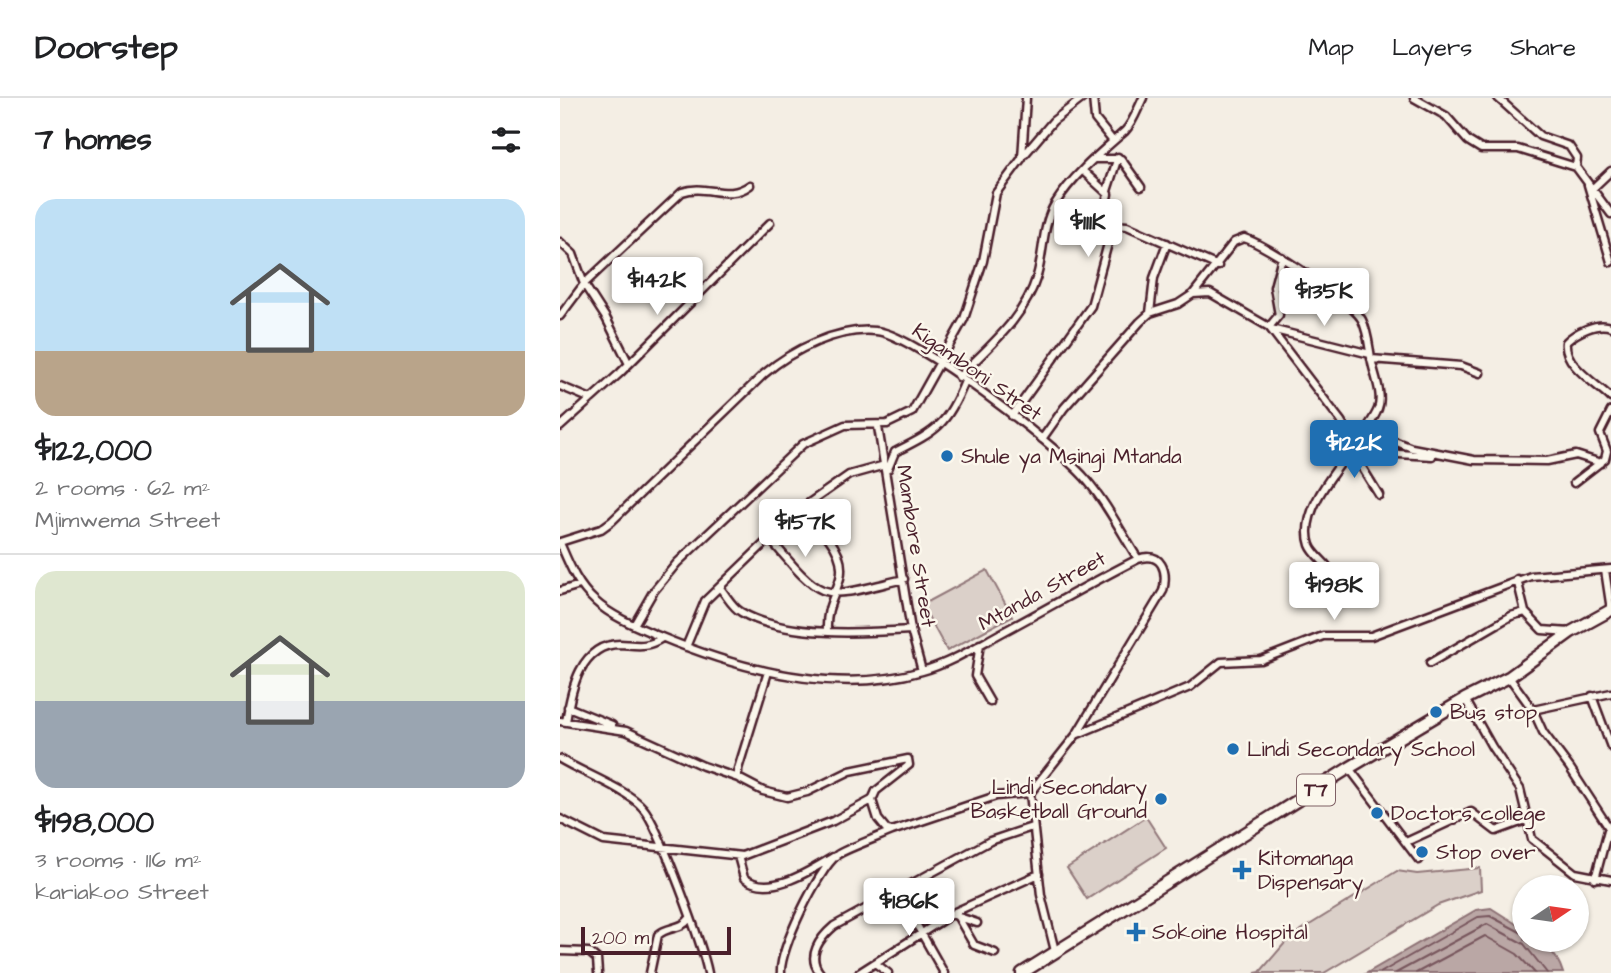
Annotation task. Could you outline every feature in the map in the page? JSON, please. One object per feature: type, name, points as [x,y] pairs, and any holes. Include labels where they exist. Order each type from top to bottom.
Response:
[{"type":"highway","name":"T7","points":[[1022,973],[1349,768],[1465,698],[1509,677],[1570,632],[1611,610]]},
{"type":"street","points":[[1022,158],[1026,98]]},
{"type":"street","points":[[634,625],[653,593],[677,563],[803,444],[845,425],[887,424],[905,418],[917,404],[960,330],[969,306],[983,261],[996,193],[1053,121],[1083,98]]},
{"type":"street","points":[[1093,98],[1096,119],[1112,140]]},
{"type":"street","points":[[887,475],[895,452],[932,434],[950,413],[962,379],[1023,308],[1037,276],[1049,214],[1061,195],[1112,140],[1129,127],[1143,98]]},
{"type":"street","points":[[1414,98],[1446,116],[1468,141],[1481,149],[1518,149],[1576,167],[1611,214]]},
{"type":"street","points":[[1498,98],[1540,136],[1569,146],[1577,158],[1576,167]]},
{"type":"street","points":[[1095,159],[1118,158]]},
{"type":"street","points":[[1118,158],[1141,187]]},
{"type":"street","points":[[1012,416],[1091,306],[1111,228],[1104,212],[1107,191],[1118,158]]},
{"type":"street","points":[[1593,188],[1611,171]]},
{"type":"street","points":[[1084,172],[1107,191]]},
{"type":"street","points":[[1587,180],[1611,262]]},
{"type":"street","points":[[560,316],[584,284],[682,192],[701,189],[727,194],[750,185]]},
{"type":"street","points":[[560,427],[629,364],[770,223]]},
{"type":"street","points":[[1111,228],[1119,224],[1218,265]]},
{"type":"street","points":[[1042,439],[1125,336],[1150,313],[1178,304],[1193,294],[1234,242],[1244,238],[1262,244],[1358,315],[1380,405],[1321,491],[1309,538],[1311,548],[1327,566]]},
{"type":"street","points":[[560,242],[573,254],[584,284],[606,317],[629,364]]},
{"type":"street","points":[[1150,313],[1154,278],[1167,243]]},
{"type":"street","points":[[1270,328],[1279,316],[1274,287],[1282,257]]},
{"type":"street","points":[[1193,294],[1210,293],[1270,328],[1370,357],[1461,366],[1480,373]]},
{"type":"street","points":[[1611,327],[1604,325],[1581,332],[1566,342],[1565,348],[1573,363],[1611,398]]},
{"type":"street","points":[[1270,328],[1341,421],[1349,435],[1351,448],[1379,495]]},
{"type":"street","name":"Kigamboni Stret","points":[[560,542],[601,529],[612,522],[764,374],[804,346],[878,331],[907,343],[962,379],[1042,439],[1091,485],[1138,559]]},
{"type":"street","points":[[560,386],[591,399]]},
{"type":"street","points":[[1574,483],[1601,463],[1607,451],[1600,428],[1611,411]]},
{"type":"street","name":"Mambore Street","points":[[878,427],[911,630],[922,671]]},
{"type":"street","points":[[1351,448],[1376,435],[1384,435],[1412,448],[1458,458]]},
{"type":"street","points":[[1351,448],[1493,463],[1526,459],[1553,461],[1576,456],[1601,463]]},
{"type":"street","points":[[686,648],[700,609],[798,512],[839,480],[885,465]]},
{"type":"street","points":[[798,512],[819,527],[839,559],[840,579],[826,612],[827,631]]},
{"type":"street","points":[[770,539],[806,581],[820,591],[832,594],[904,579]]},
{"type":"street","name":"Mtanda Street","points":[[560,542],[580,585],[602,607],[662,638],[686,648],[768,672],[866,681],[922,671],[980,645],[1138,559],[1150,556],[1160,561],[1166,573],[1163,591],[1126,658],[1076,735],[1030,793]]},
{"type":"street","points":[[1076,735],[1190,687],[1221,662],[1261,660],[1323,636],[1371,636],[1517,579],[1608,569],[1611,610]]},
{"type":"street","points":[[1517,579],[1525,612],[1542,630],[1570,632]]},
{"type":"street","points":[[560,591],[580,585]]},
{"type":"street","points":[[720,588],[739,611],[763,622],[827,631],[911,630]]},
{"type":"street","points":[[1430,663],[1511,616],[1525,612]]},
{"type":"street","points":[[615,727],[563,722],[578,676],[592,652],[612,644],[649,645],[662,638]]},
{"type":"street","points":[[980,645],[975,676],[990,702]]},
{"type":"street","points":[[738,778],[768,672]]},
{"type":"street","points":[[1509,677],[1533,710],[1543,732],[1570,768],[1609,831],[1595,879]]},
{"type":"street","points":[[1533,710],[1547,710],[1611,693]]},
{"type":"street","points":[[1592,696],[1611,747]]},
{"type":"street","points":[[1465,698],[1492,747],[1520,789],[1524,799],[1528,834],[1536,844],[1575,873],[1611,880]]},
{"type":"street","points":[[560,819],[604,841],[738,856],[753,853],[812,830],[872,800],[876,791],[909,765],[909,761],[861,768],[807,792],[787,797],[763,791],[568,707]]},
{"type":"street","points":[[560,759],[641,805],[662,847],[708,973]]},
{"type":"street","points":[[1349,768],[1419,860]]},
{"type":"street","points":[[738,856],[742,875],[753,883],[791,880],[808,874],[836,855],[892,831],[996,796],[1030,793],[1039,874],[1055,951]]},
{"type":"street","points":[[872,800],[883,827],[892,831]]},
{"type":"street","points":[[1406,842],[1471,812],[1496,831],[1526,820]]},
{"type":"street","points":[[820,973],[814,959],[818,942],[847,917],[990,841],[1032,827]]},
{"type":"street","points":[[781,973],[786,945],[816,883],[836,855]]},
{"type":"street","points":[[808,874],[816,883]]},
{"type":"street","points":[[859,973],[922,932],[1039,874]]},
{"type":"street","points":[[897,890],[944,973]]},
{"type":"street","points":[[956,914],[977,923]]},
{"type":"street","points":[[956,914],[974,946],[995,953]]},
{"type":"street","points":[[650,973],[658,935],[667,929],[682,926],[689,919]]},
{"type":"street","points":[[560,951],[589,952],[597,959],[598,973]]},
{"type":"street","points":[[875,962],[888,973]]},
{"type":"shaded area","points":[[987,570],[1012,616],[947,651],[922,605]]},
{"type":"shaded area","points":[[1146,817],[1166,848],[1087,899],[1067,868]]},
{"type":"shaded area","points":[[1480,868],[1481,890],[1438,905],[1324,973],[1255,973],[1260,972],[1290,937],[1397,871],[1417,874]]},
{"type":"water","points":[[1491,908],[1512,921],[1512,952],[1551,952],[1563,973],[1367,973],[1476,910]]},
{"type":"place","name":"Shule ya Msingi Mtanda","points":[[947,456]]},
{"type":"place","name":"Bus stop","points":[[1436,712]]},
{"type":"place","name":"Lindi Secondary School","points":[[1233,749]]},
{"type":"place","name":"Lindi Secondary Basketball Ground","points":[[1161,799]]},
{"type":"place","name":"Doctors college","points":[[1377,813]]},
{"type":"place","name":"Stop over","points":[[1422,852]]},
{"type":"place","name":"Kitomanga Dispensary","points":[[1242,870]]},
{"type":"place","name":"Sokoine Hospital","points":[[1136,932]]}]
